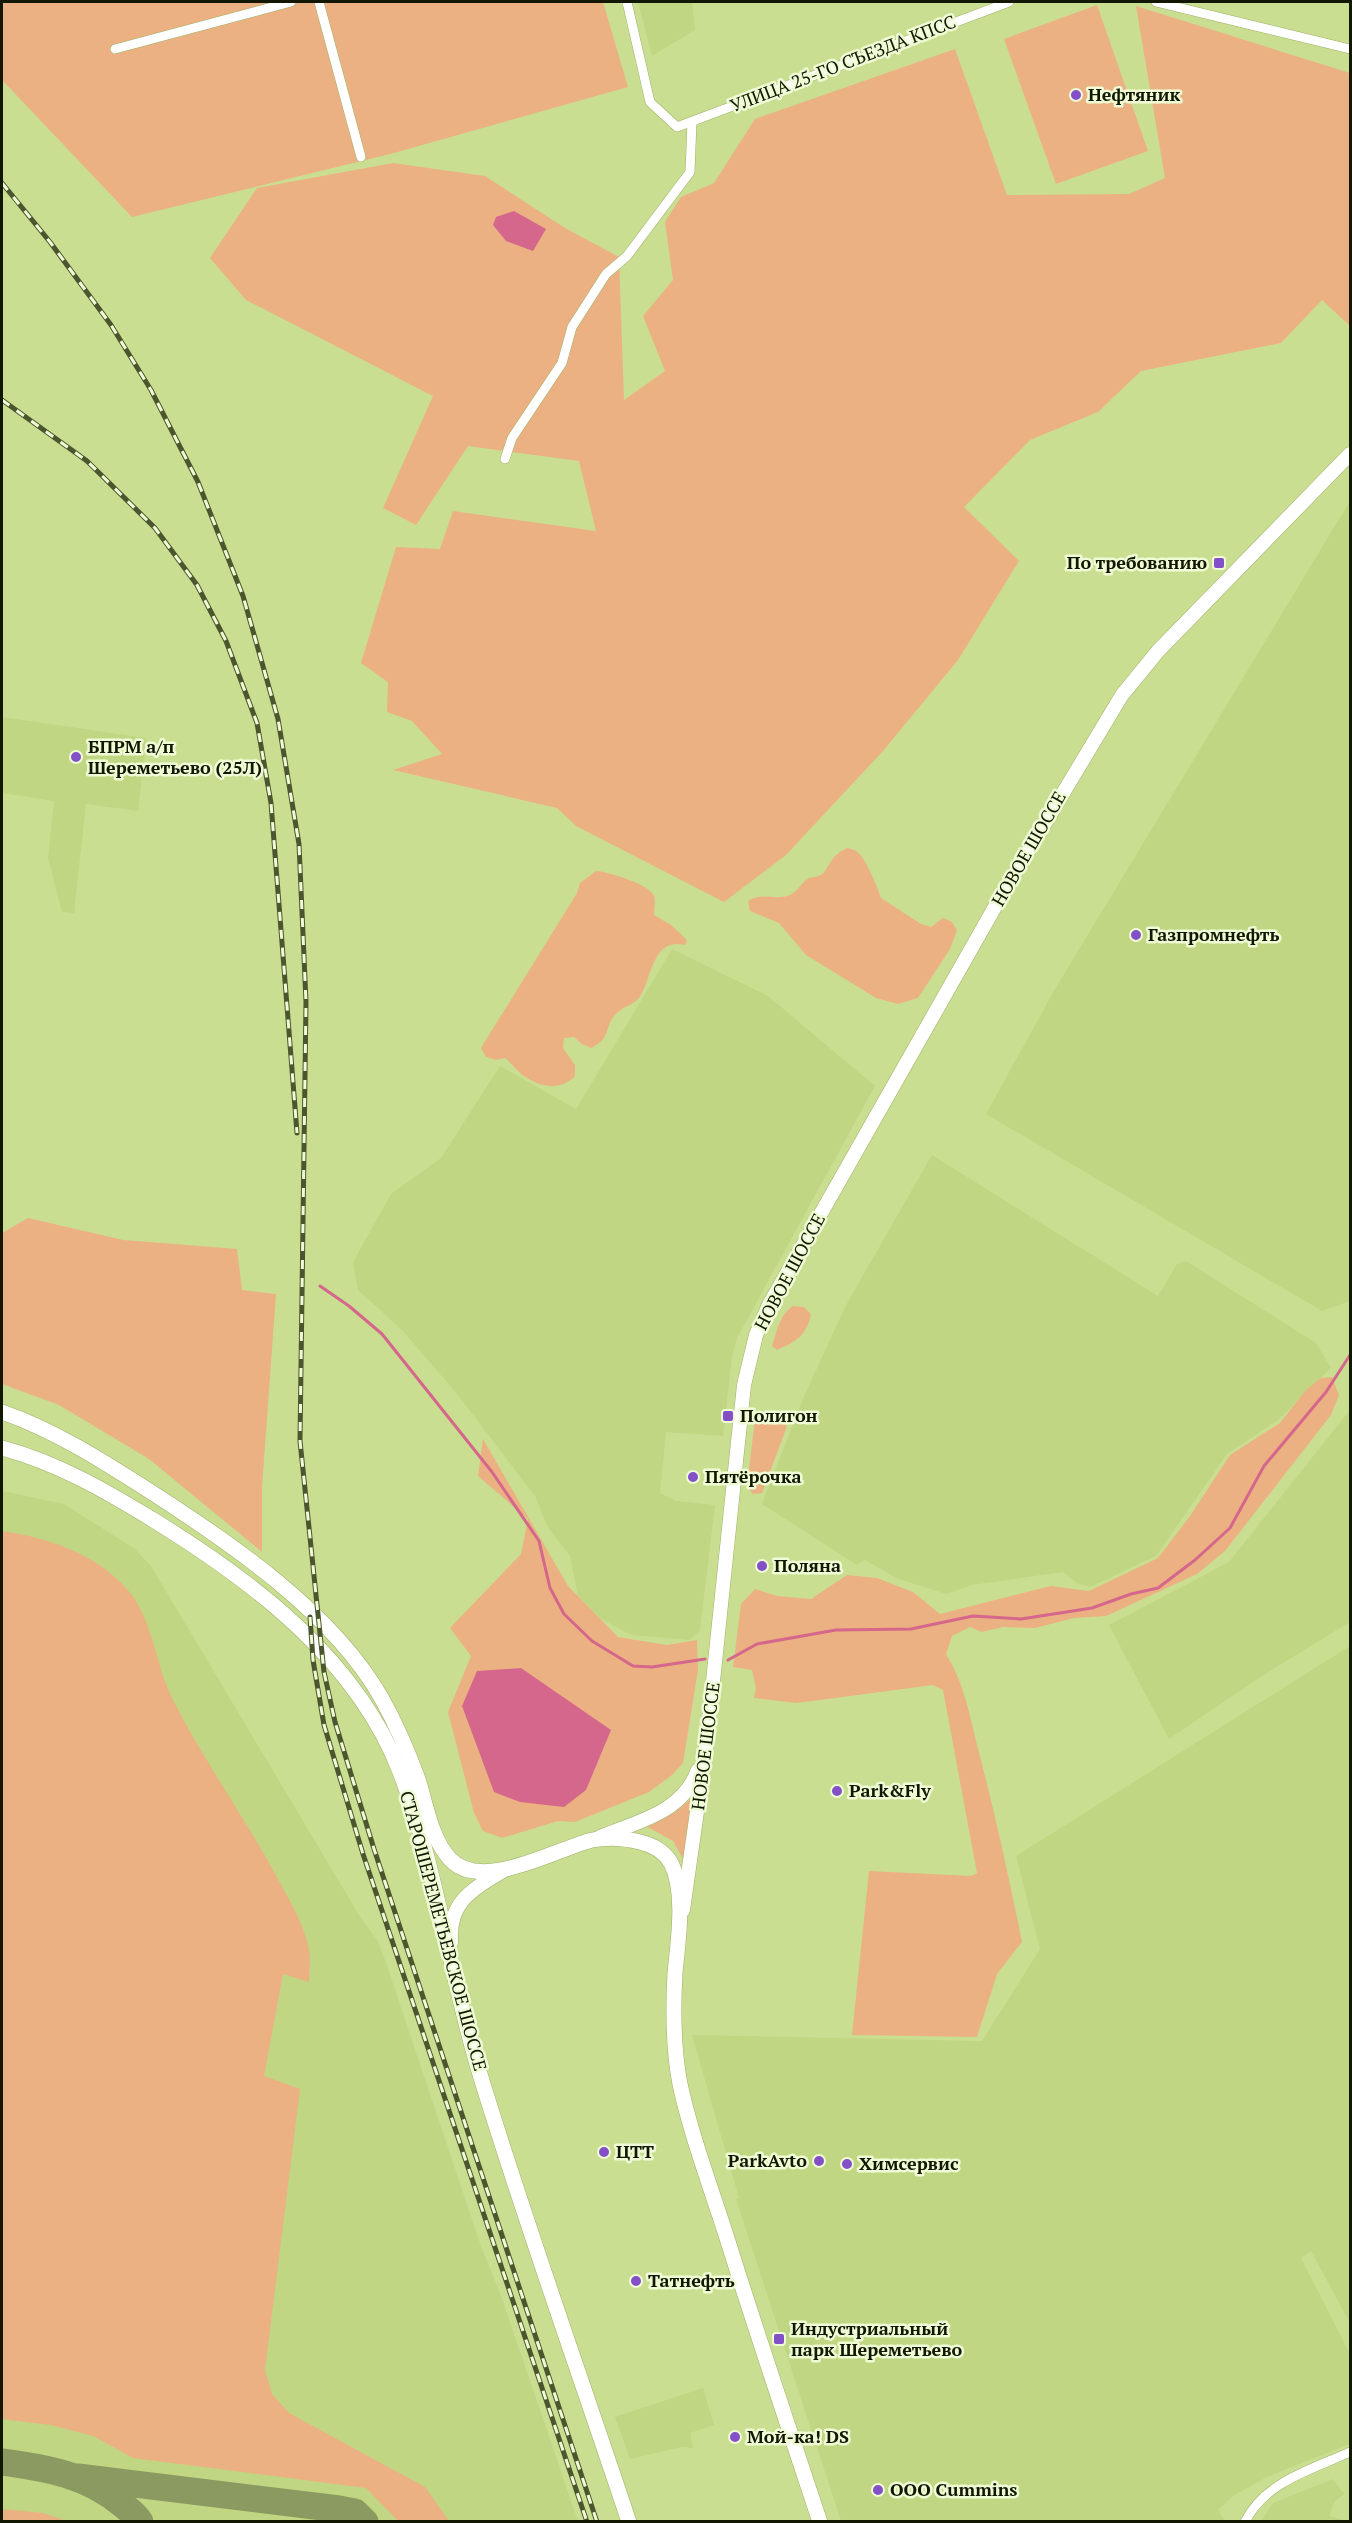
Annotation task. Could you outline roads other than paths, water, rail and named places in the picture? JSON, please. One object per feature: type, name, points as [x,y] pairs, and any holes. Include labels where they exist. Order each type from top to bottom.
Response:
[{"type":"main road","name":"НОВОЕ ШОССЕ","points":[[820,2522],[691,2126],[679,2080],[674,2015],[679,1930],[706,1748],[744,1385],[756,1335],[769,1305],[1003,892],[1122,694],[1158,651],[1350,454]]},
{"type":"main road","name":"СТАРОШЕРЕМЕТЬЕВСКОЕ ШОССЕ","points":[[2,1412],[67,1440],[184,1513],[276,1581],[314,1615],[350,1653],[381,1697],[417,1777],[436,1836],[449,1859],[459,1866],[479,1872],[506,1869],[594,1840],[615,1838],[647,1843],[659,1849],[669,1859],[676,1884],[679,1930]]},
{"type":"main road","name":"СТАРОШЕРЕМЕТЬЕВСКОЕ ШОССЕ","points":[[2,1448],[79,1476],[119,1497],[215,1561],[300,1627],[357,1695],[379,1729],[399,1770],[424,1847],[457,1992],[479,2072],[629,2522]]},
{"type":"main road","points":[[594,1840],[671,1807],[684,1796],[694,1782],[706,1748]]},
{"type":"main road","points":[[452,1962],[451,1925],[457,1906],[476,1887],[506,1869]]},
{"type":"street","points":[[115,49],[291,2]]},
{"type":"street","points":[[319,2],[361,157]]},
{"type":"street","name":"УЛИЦА 25-ГО СЪЕЗДА КПСС","points":[[627,2],[650,102],[677,127],[1009,2]]},
{"type":"street","points":[[1156,2],[1350,49]]},
{"type":"street","points":[[505,459],[512,438],[562,363],[572,327],[606,274],[627,256],[690,172],[692,122]]},
{"type":"street","points":[[1245,2522],[1254,2505],[1268,2492],[1282,2483],[1350,2452]]},
{"type":"waterway","points":[[320,1286],[349,1306],[382,1334],[492,1472],[539,1541],[550,1588],[564,1614],[592,1641],[633,1666],[652,1667],[705,1659]]},
{"type":"waterway","points":[[728,1660],[757,1644],[836,1630],[911,1629],[973,1616],[1021,1619],[1092,1608],[1131,1594],[1158,1588],[1195,1560],[1230,1528],[1264,1466],[1326,1392],[1350,1355]]},
{"type":"railway","points":[[2,183],[50,242],[111,325],[151,390],[198,482],[243,596],[278,719],[299,844],[306,1002],[300,1441],[324,1672],[335,1722],[374,1849],[597,2522]]},
{"type":"railway","points":[[2,400],[87,461],[155,528],[197,585],[226,641],[257,723],[271,803],[297,1133]]},
{"type":"railway","points":[[310,1617],[313,1660],[324,1725],[363,1854],[587,2522]]},
{"type":"place","name":"Нефтяник","points":[[1076,95]]},
{"type":"place","name":"По требованию","points":[[1219,563]]},
{"type":"place","name":"БПРМ а/п Шереметьево (25Л)","points":[[76,757]]},
{"type":"place","name":"Газпромнефть","points":[[1136,935]]},
{"type":"place","name":"Полигон","points":[[728,1416]]},
{"type":"place","name":"Пятёрочка","points":[[693,1477]]},
{"type":"place","name":"Поляна","points":[[762,1566]]},
{"type":"place","name":"Park&Fly","points":[[837,1791]]},
{"type":"place","name":"ЦТТ","points":[[604,2152]]},
{"type":"place","name":"ParkAvto","points":[[819,2161]]},
{"type":"place","name":"Химсервис","points":[[847,2164]]},
{"type":"place","name":"Татнефть","points":[[636,2281]]},
{"type":"place","name":"Индустриальный парк Шереметьево","points":[[779,2339]]},
{"type":"place","name":"Мой-ка! DS","points":[[735,2437]]},
{"type":"place","name":"OOO Cummins","points":[[878,2490]]}]
